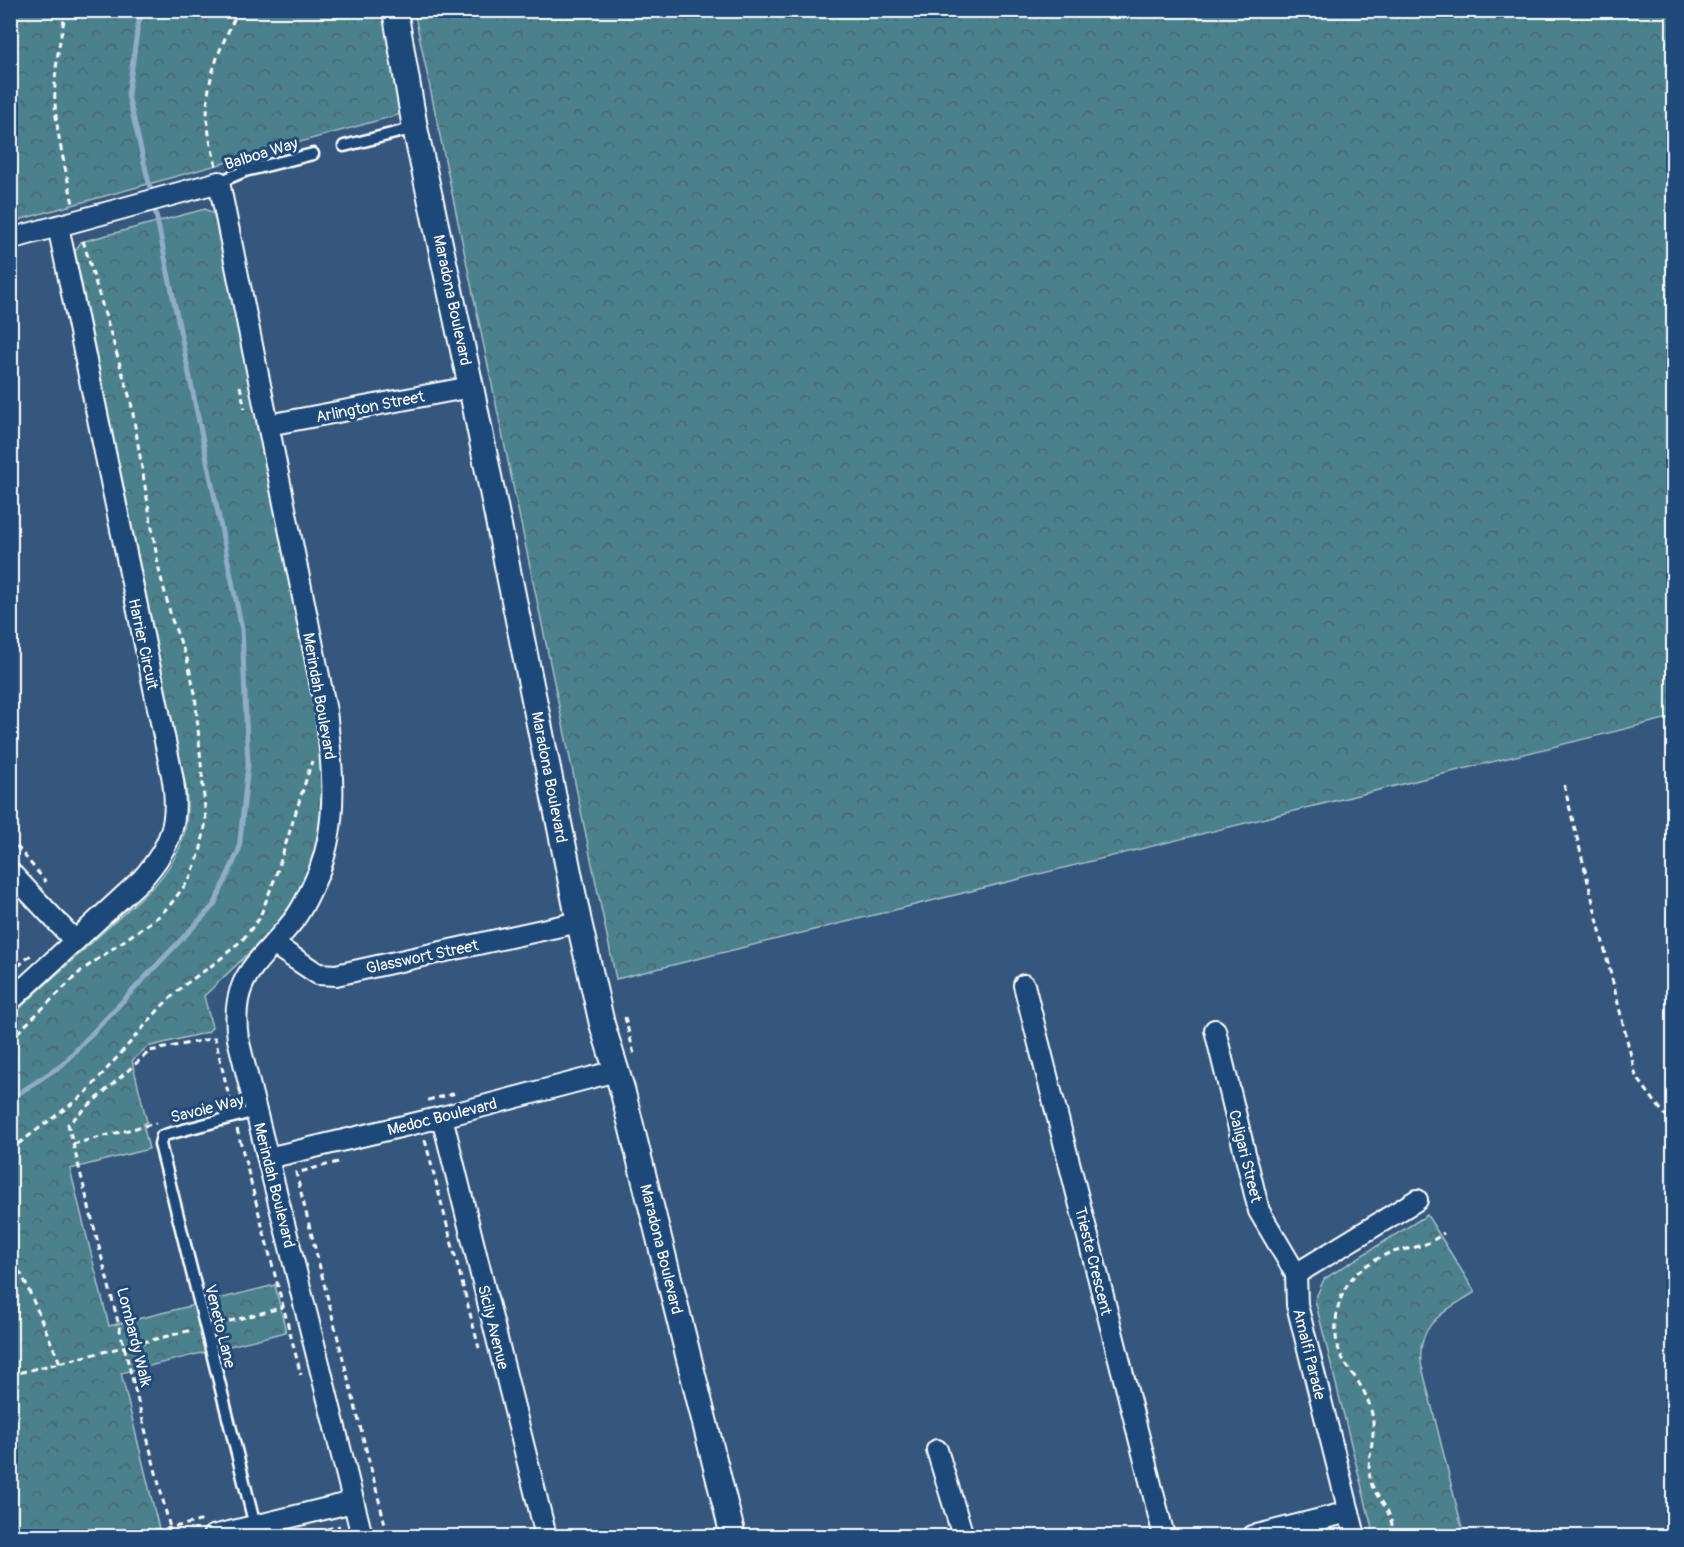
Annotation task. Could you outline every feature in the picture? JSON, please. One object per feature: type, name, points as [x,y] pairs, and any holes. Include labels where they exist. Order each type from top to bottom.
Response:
[{"type":"street","name":"Maradona Boulevard","points":[[394,10],[415,128],[471,387],[579,922],[602,1024],[616,1071],[733,1536]]},
{"type":"street","points":[[10,238],[216,183]]},
{"type":"street","name":"Merindah Boulevard","points":[[216,183],[326,711],[332,762],[333,801],[329,834],[320,868],[294,920],[252,968],[240,991],[236,1006],[238,1039],[268,1158],[345,1504],[362,1536]]},
{"type":"street","name":"Harrier Circuit","points":[[10,1001],[142,879],[158,861],[169,841],[175,818],[175,796],[58,226]]},
{"type":"street","name":"Arlington Street","points":[[268,425],[471,387]]},
{"type":"street","points":[[10,872],[75,940]]},
{"type":"street","name":"Glasswort Street","points":[[273,944],[318,974],[336,975],[579,922]]},
{"type":"street","name":"Trieste Crescent","points":[[1024,985],[1164,1536]]},
{"type":"street","name":"Caligari Street","points":[[1215,1030],[1260,1211],[1296,1274]]},
{"type":"street","name":"Medoc Boulevard","points":[[268,1158],[616,1071]]},
{"type":"street","name":"Sicily Avenue","points":[[442,1116],[546,1536]]},
{"type":"street","points":[[1296,1274],[1417,1200]]},
{"type":"street","name":"Amalfi Parade","points":[[1296,1274],[1297,1305],[1355,1536]]},
{"type":"street","points":[[937,1450],[963,1536]]},
{"type":"street","points":[[213,1536],[345,1504]]},
{"type":"street","points":[[1253,1536],[1349,1512]]},
{"type":"lane","points":[[344,146],[415,128]]},
{"type":"lane","name":"Balboa Way","points":[[216,183],[245,171],[313,153]]},
{"type":"lane","name":"Savoie Way","points":[[165,1135],[256,1111]]},
{"type":"lane","name":"Veneto Lane","points":[[165,1135],[160,1139],[160,1144],[255,1526]]},
{"type":"path","points":[[216,183],[216,168],[207,124],[208,86],[221,45],[239,10]]},
{"type":"path","points":[[239,379],[246,412]]},
{"type":"path","points":[[10,1150],[85,1094],[162,1006],[183,986],[218,961],[243,939],[259,920],[276,878],[313,755]]},
{"type":"path","points":[[1564,785],[1636,1076],[1664,1114],[1674,1121]]},
{"type":"path","points":[[10,838],[52,889]]},
{"type":"path","name":"Lombardy Walk","points":[[172,1536],[68,1124],[150,1051],[215,1038],[234,1118]]},
{"type":"path","points":[[234,1118],[302,1376]]},
{"type":"path","points":[[74,1144],[156,1123],[165,1135]]},
{"type":"path","points":[[414,1142],[425,1139],[481,1355]]},
{"type":"path","points":[[339,1162],[296,1173],[388,1536]]},
{"type":"path","points":[[1394,1536],[1388,1512],[1372,1487],[1369,1475],[1374,1438],[1371,1409],[1361,1388],[1338,1352],[1334,1330],[1338,1305],[1353,1277],[1373,1262],[1393,1252],[1427,1243],[1444,1233]]},
{"type":"path","points":[[10,1265],[23,1277],[60,1363]]},
{"type":"path","points":[[10,1375],[284,1307]]},
{"type":"path","points":[[296,1536],[340,1526],[345,1504]]},
{"type":"path","points":[[113,1536],[170,1528]]},
{"type":"path","points":[[1424,1536],[1444,1532]]},
{"type":"green space","points":[[10,11],[395,11],[412,111],[11,222]]},
{"type":"green space","points":[[414,11],[1673,11],[1673,717],[616,979]]},
{"type":"green space","points":[[205,209],[214,214],[325,749],[323,830],[299,893],[271,932],[204,996],[212,1027],[208,1032],[147,1047],[132,1061],[147,1122],[143,1124],[149,1149],[70,1169],[109,1326],[275,1285],[286,1332],[121,1373],[159,1529],[156,1535],[11,1536],[10,1017],[154,886],[178,852],[187,817],[186,787],[75,251],[81,242]]},
{"type":"green space","points":[[1427,1215],[1475,1292],[1436,1319],[1424,1337],[1421,1349],[1421,1363],[1464,1536],[1374,1536],[1315,1300],[1324,1279]]},
{"type":"waterway","points":[[143,10],[138,25],[128,95],[152,196]]},
{"type":"waterway","points":[[10,1099],[62,1065],[214,905],[239,850],[248,765],[242,629],[154,205]]}]
